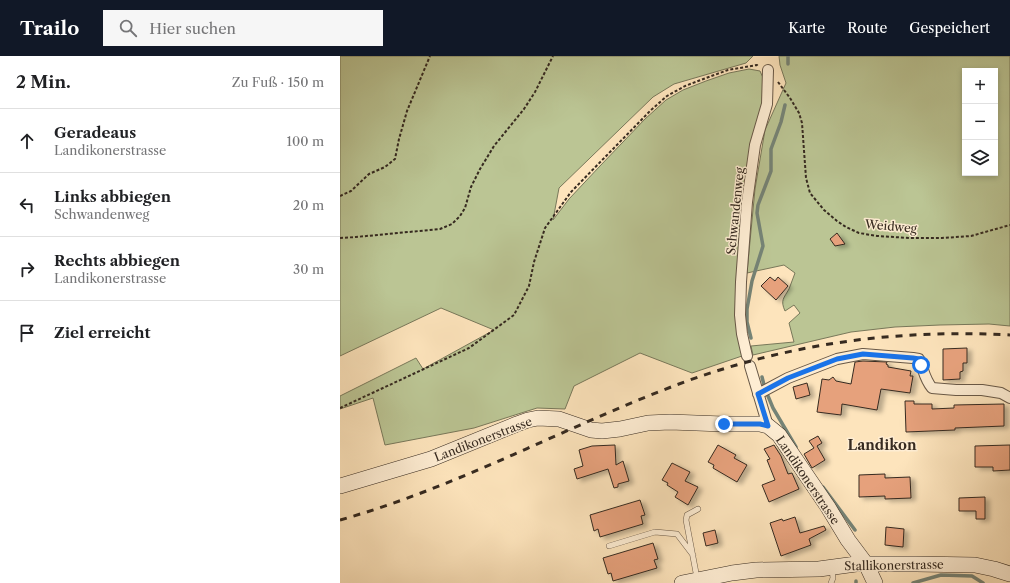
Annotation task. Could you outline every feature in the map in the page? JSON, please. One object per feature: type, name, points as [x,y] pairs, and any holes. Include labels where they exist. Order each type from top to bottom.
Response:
[{"type":"street","name":"Schwandenweg","points":[[768,70],[767,104],[755,145],[747,202],[740,315],[742,334],[768,426]]},
{"type":"street","points":[[758,394],[809,369],[837,359],[863,354],[919,359],[927,382],[932,388],[1001,392],[1010,398]]},
{"type":"street","name":"Landikonerstrasse","points":[[340,486],[431,459],[517,424],[538,418],[559,419],[591,430],[602,431],[620,429],[648,422],[760,424],[768,426],[779,435],[828,507],[848,540],[866,564],[875,583]]},
{"type":"street","name":"Stallikonerstrasse","points":[[682,583],[756,570],[819,570],[866,564],[975,565],[994,568],[1010,574]]},
{"type":"lane","points":[[698,508],[687,515],[686,520],[698,579]]},
{"type":"lane","points":[[609,546],[655,532],[677,534],[693,555]]},
{"type":"lane","points":[[830,583],[833,578],[832,568]]},
{"type":"path","points":[[340,196],[351,191],[369,174],[385,167],[395,160],[407,111],[430,56]]},
{"type":"path","points":[[340,238],[440,229],[452,224],[465,208],[471,187],[480,169],[494,146],[524,109],[535,92],[553,56]]},
{"type":"path","points":[[340,408],[469,348],[514,315],[529,286],[534,262],[545,228],[571,192],[651,110],[667,96],[685,86],[728,70],[757,65],[768,70]]},
{"type":"path","name":"Weidweg","points":[[790,98],[799,113],[802,123],[806,178],[810,193],[824,210],[837,222],[859,233],[909,238],[971,236],[1010,225]]},
{"type":"green space","points":[[340,56],[753,56],[746,63],[674,84],[653,97],[559,188],[553,220],[569,199],[600,166],[645,119],[666,100],[683,90],[729,73],[749,69],[760,71],[764,80],[763,106],[744,196],[742,356],[692,373],[640,353],[574,386],[565,409],[537,408],[474,428],[385,445],[373,398],[340,409],[340,396],[416,358],[423,369],[494,330],[441,308],[340,356]]},
{"type":"green space","points":[[779,56],[1010,56],[1010,326],[989,324],[895,327],[851,332],[753,355],[751,346],[794,342],[789,323],[800,313],[794,305],[785,311],[783,304],[783,299],[789,289],[795,273],[784,265],[747,273],[755,189],[765,130],[786,83],[780,65]]},
{"type":"building","points":[[837,233],[845,244],[835,246],[830,239]]},
{"type":"building","points":[[770,277],[775,281],[778,277],[788,286],[776,300],[761,286]]},
{"type":"building","points":[[967,348],[967,363],[963,363],[963,371],[960,372],[960,379],[943,380],[943,349]]},
{"type":"building","points":[[855,362],[887,362],[886,364],[888,367],[911,371],[910,376],[913,376],[910,393],[881,389],[877,410],[842,404],[841,415],[817,412],[822,379],[829,380],[833,377],[836,381],[851,384]]},
{"type":"building","points":[[807,383],[810,395],[796,399],[793,387]]},
{"type":"building","points":[[905,401],[914,401],[914,404],[932,404],[932,409],[954,408],[954,405],[1004,404],[1004,426],[906,432]]},
{"type":"building","points":[[818,436],[822,443],[817,446],[825,460],[812,468],[804,454],[814,448],[809,441]]},
{"type":"building","points":[[615,445],[616,465],[623,461],[629,481],[618,484],[618,487],[614,488],[608,469],[577,479],[574,469],[583,466],[579,450],[592,446]]},
{"type":"building","points":[[718,445],[736,455],[734,458],[747,465],[737,482],[713,468],[714,465],[708,462]]},
{"type":"building","points":[[774,445],[781,456],[788,474],[792,473],[799,489],[769,502],[762,485],[775,480],[767,460],[770,459],[764,449]]},
{"type":"building","points":[[1010,445],[1010,470],[993,471],[993,467],[975,467],[975,446]]},
{"type":"building","points":[[672,463],[690,472],[685,481],[698,487],[688,505],[675,497],[678,492],[662,480]]},
{"type":"building","points":[[885,474],[885,478],[910,477],[911,498],[885,499],[885,496],[859,497],[859,475]]},
{"type":"building","points":[[985,497],[985,519],[976,519],[976,511],[959,511],[959,498]]},
{"type":"building","points":[[640,500],[645,515],[641,516],[643,524],[600,537],[598,529],[594,531],[590,515]]},
{"type":"building","points":[[795,517],[800,533],[824,526],[826,530],[809,539],[811,545],[781,556],[770,523]]},
{"type":"building","points":[[886,527],[904,529],[903,547],[885,545]]},
{"type":"building","points":[[715,530],[718,543],[706,546],[703,533]]},
{"type":"building","points":[[653,543],[658,559],[654,560],[657,568],[613,581],[611,573],[608,574],[603,558]]},
{"type":"waterway","points":[[788,56],[788,64]]},
{"type":"waterway","points":[[751,338],[747,322],[747,309],[752,281],[763,246],[757,213],[758,205],[771,171],[771,149],[781,122],[785,105]]},
{"type":"waterway","points":[[762,377],[764,385]]},
{"type":"waterway","points":[[768,396],[773,408],[796,447]]},
{"type":"waterway","points":[[823,487],[855,530]]},
{"type":"waterway","points":[[913,583],[941,575],[972,576],[983,583]]},
{"type":"railway","points":[[340,520],[429,490],[600,416],[687,381],[766,357],[806,348],[887,337],[927,334],[1010,335]]},
{"type":"district","name":"Landikon","points":[[882,445]]},
{"type":"route","points":[[724,424],[760,424],[768,426],[758,394],[788,378],[837,359],[863,354],[919,359],[921,365]]}]
